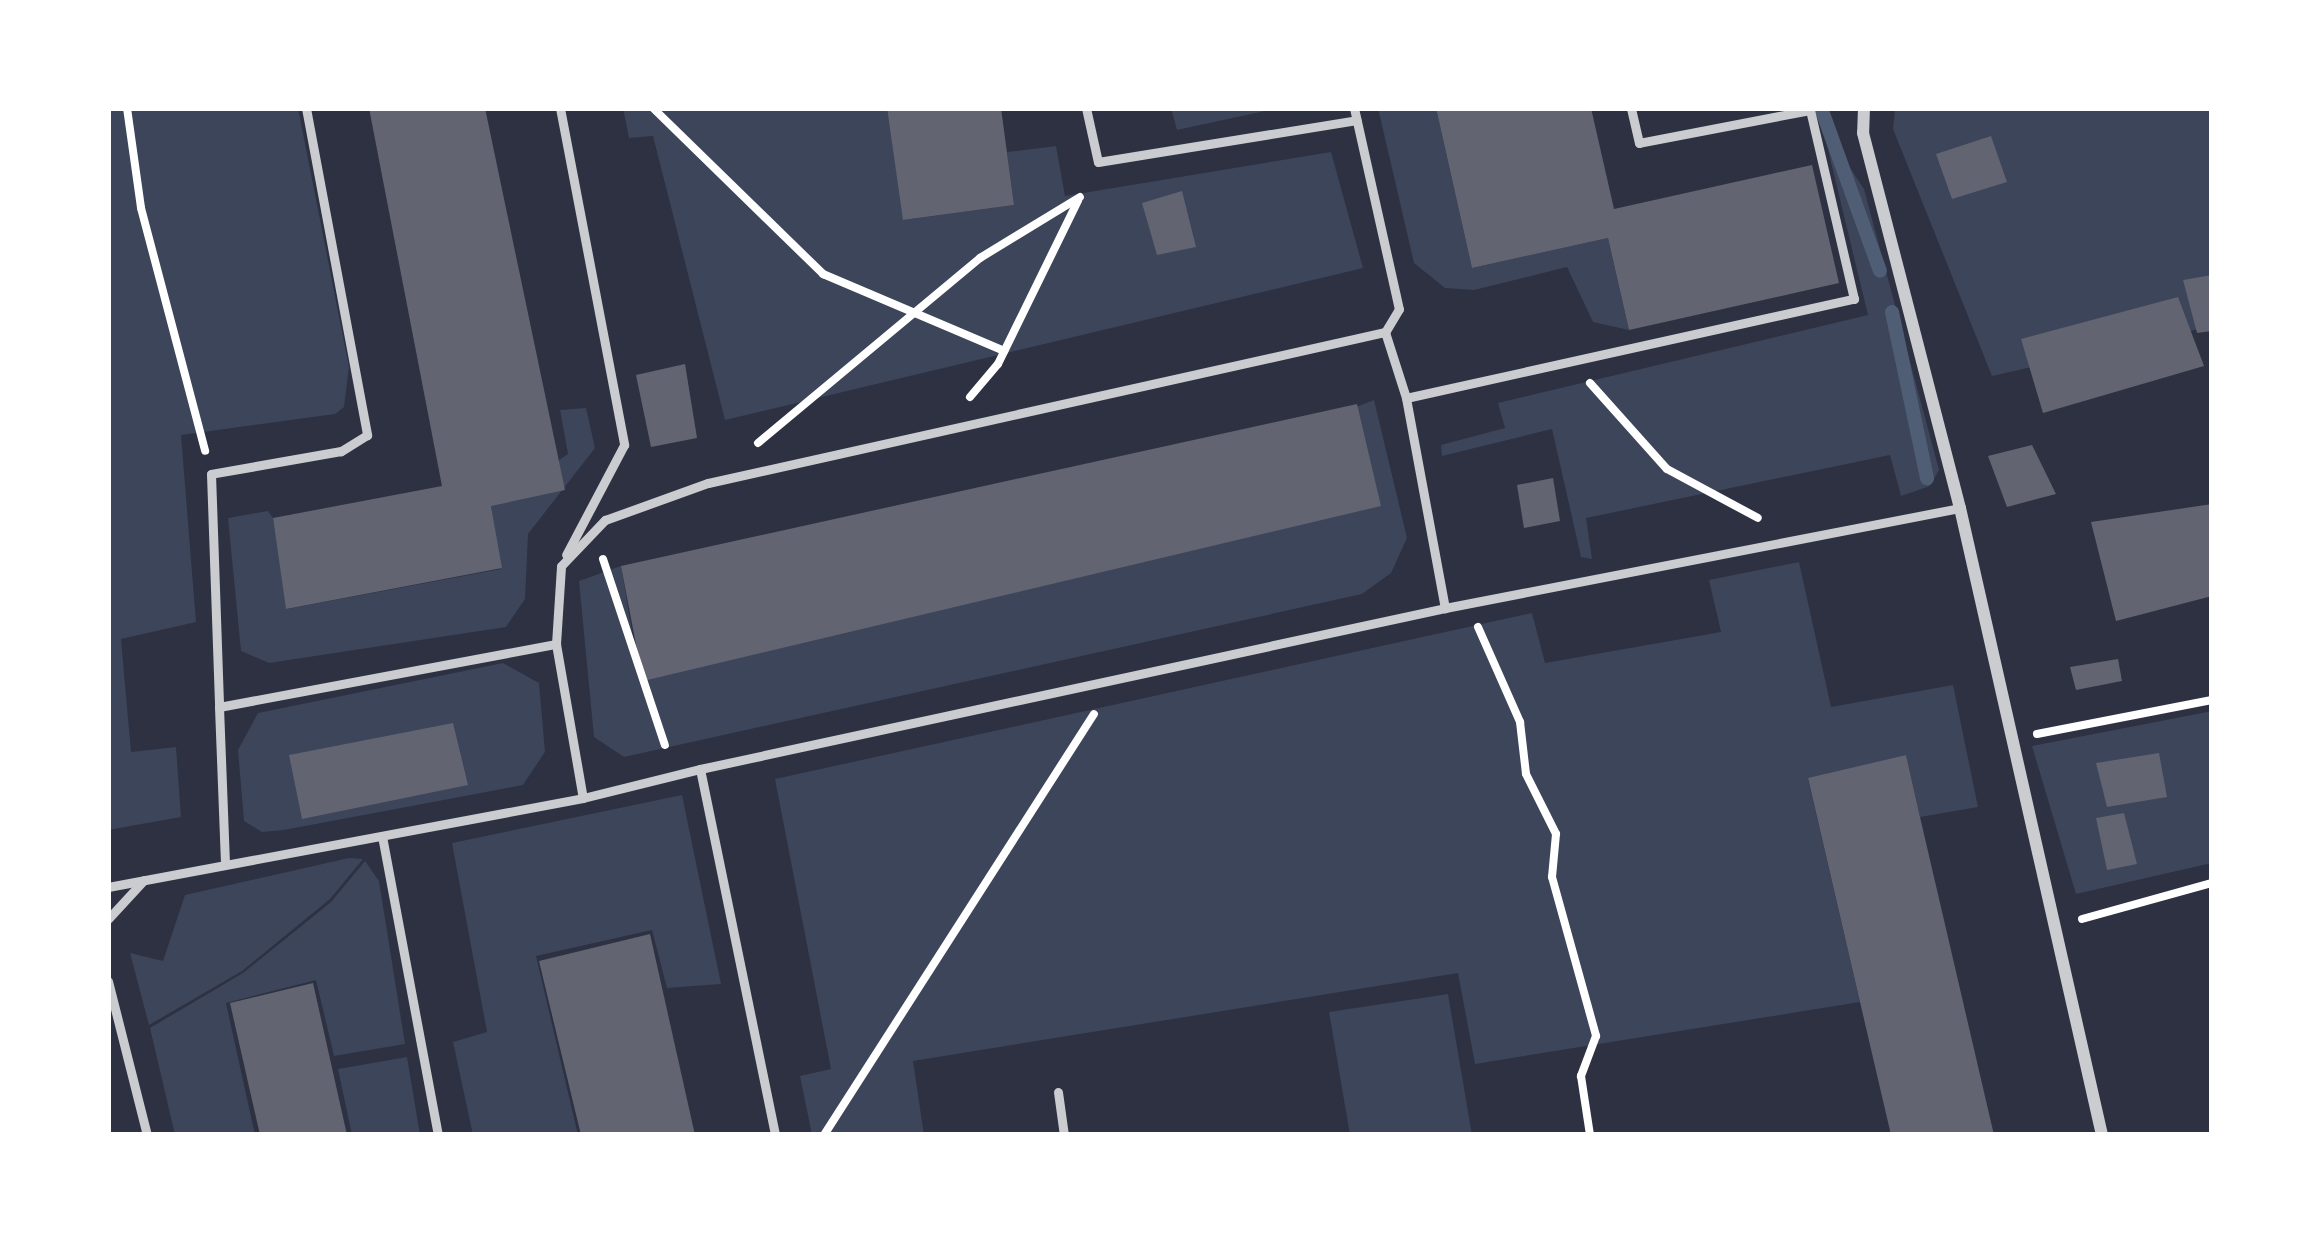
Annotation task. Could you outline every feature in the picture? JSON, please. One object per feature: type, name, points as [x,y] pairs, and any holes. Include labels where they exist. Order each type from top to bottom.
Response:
[{"type":"street","points":[[1864,108],[1863,134],[1960,508],[2051,927],[2102,1135]]},
{"type":"lane","points":[[225,860],[211,474],[341,451],[367,435],[306,108]]},
{"type":"lane","points":[[560,108],[623,445],[561,566],[556,644],[583,798]]},
{"type":"lane","points":[[561,566],[605,520],[708,483],[1385,332],[1399,310],[1356,114],[1097,162],[1086,108]]},
{"type":"lane","points":[[1406,398],[1854,299],[1810,110],[1639,143],[1631,108]]},
{"type":"lane","points":[[1385,332],[1406,398],[1444,608]]},
{"type":"lane","points":[[108,886],[225,860],[583,798],[1444,608],[1960,508]]},
{"type":"lane","points":[[219,707],[556,644]]},
{"type":"lane","points":[[700,769],[775,1135]]},
{"type":"lane","points":[[382,836],[438,1135]]},
{"type":"lane","points":[[108,919],[144,880]]},
{"type":"lane","points":[[108,981],[147,1135]]},
{"type":"lane","points":[[1058,1092],[1064,1135]]},
{"type":"path","points":[[127,108],[141,208],[211,474]]},
{"type":"path","points":[[653,108],[823,274],[1004,351]]},
{"type":"path","points":[[940,433],[1004,351],[1097,162]]},
{"type":"path","points":[[708,483],[980,258],[1080,197]]},
{"type":"path","points":[[1573,364],[1667,469],[1798,539]]},
{"type":"path","points":[[600,550],[665,746]]},
{"type":"path","points":[[1468,604],[1520,722],[1526,773],[1556,834],[1552,877],[1595,1036],[1581,1076],[1590,1135]]},
{"type":"path","points":[[824,1135],[1105,697]]},
{"type":"path","points":[[2011,739],[2212,700]]},
{"type":"path","points":[[2051,927],[2212,884]]},
{"type":"shaded area","points":[[108,108],[298,108],[349,367],[344,407],[335,414],[181,435],[196,622],[121,639],[131,752],[176,747],[181,817],[108,830]]},
{"type":"shaded area","points":[[623,108],[887,108],[904,220],[1014,205],[1007,152],[1056,146],[1065,196],[1331,152],[1363,268],[725,420],[653,136],[629,138]]},
{"type":"shaded area","points":[[1171,108],[1279,108],[1177,130]]},
{"type":"shaded area","points":[[1378,108],[1436,108],[1472,268],[1608,238],[1629,330],[1593,322],[1567,267],[1474,290],[1445,288],[1414,263]]},
{"type":"shaded area","points":[[1895,108],[2212,108],[2212,326],[1992,376],[1893,129]]},
{"type":"shaded area","points":[[1822,125],[1864,189],[1939,470],[1930,486],[1901,496],[1890,455],[1586,518],[1592,559],[1581,557],[1552,429],[1442,456],[1441,445],[1505,428],[1498,403],[1868,315]]},
{"type":"shaded area","points":[[1374,400],[1407,538],[1391,573],[1362,594],[624,757],[594,737],[579,581],[621,566],[640,680]]},
{"type":"shaded area","points":[[586,408],[595,448],[528,534],[525,599],[506,627],[269,663],[241,651],[228,518],[268,511],[273,518],[287,609],[501,569],[491,506],[568,454],[560,410]]},
{"type":"shaded area","points":[[1799,562],[1831,707],[1953,685],[1978,807],[1920,817],[1906,755],[1808,779],[1860,1002],[1475,1064],[1458,973],[913,1061],[924,1135],[812,1135],[800,1076],[831,1069],[775,779],[1532,613],[1545,663],[1721,632],[1709,580]]},
{"type":"shaded area","points":[[503,663],[539,683],[545,752],[523,785],[284,830],[262,832],[244,821],[238,750],[258,713]]},
{"type":"shaded area","points":[[2212,711],[2212,863],[2076,894],[2032,746]]},
{"type":"shaded area","points":[[682,795],[721,984],[667,988],[652,930],[536,956],[578,1135],[473,1135],[453,1042],[487,1032],[452,843]]},
{"type":"shaded area","points":[[349,858],[363,859],[330,899],[242,971],[149,1025],[130,953],[163,961],[185,895]]},
{"type":"shaded area","points":[[365,861],[379,881],[405,1044],[334,1056],[316,980],[226,1003],[255,1135],[175,1135],[150,1028],[243,973],[331,902]]},
{"type":"shaded area","points":[[1448,994],[1472,1135],[1350,1135],[1329,1012]]},
{"type":"shaded area","points":[[407,1057],[420,1135],[352,1135],[338,1069]]},
{"type":"building","points":[[369,108],[485,108],[565,490],[491,506],[502,568],[286,609],[273,518],[442,486]]},
{"type":"building","points":[[887,108],[1001,108],[1014,205],[903,220]]},
{"type":"building","points":[[1436,108],[1591,108],[1614,209],[1812,165],[1839,283],[1629,330],[1608,238],[1472,268]]},
{"type":"building","points":[[1991,136],[2007,182],[1952,199],[1936,154]]},
{"type":"building","points":[[1182,191],[1196,247],[1157,255],[1142,203]]},
{"type":"building","points":[[2212,275],[2212,331],[2197,333],[2183,280]]},
{"type":"building","points":[[2178,297],[2204,366],[2043,413],[2021,339]]},
{"type":"building","points":[[685,364],[697,438],[651,447],[636,375]]},
{"type":"building","points":[[1357,404],[1381,506],[643,681],[621,566]]},
{"type":"building","points":[[2032,445],[2056,494],[2007,507],[1988,456]]},
{"type":"building","points":[[1553,478],[1560,521],[1524,528],[1517,485]]},
{"type":"building","points":[[2212,504],[2212,596],[2116,621],[2091,522]]},
{"type":"building","points":[[2118,659],[2122,681],[2076,690],[2070,667]]},
{"type":"building","points":[[453,723],[468,785],[302,819],[289,755]]},
{"type":"building","points":[[2159,753],[2167,797],[2107,807],[2096,763]]},
{"type":"building","points":[[1906,755],[1994,1135],[1891,1135],[1808,778]]},
{"type":"building","points":[[2124,813],[2137,864],[2107,870],[2096,818]]},
{"type":"building","points":[[650,934],[695,1135],[581,1135],[539,961]]},
{"type":"building","points":[[313,983],[347,1135],[260,1135],[230,1003]]},
{"type":"waterway","points":[[1821,108],[1880,271]]},
{"type":"waterway","points":[[1892,312],[1927,478]]}]
